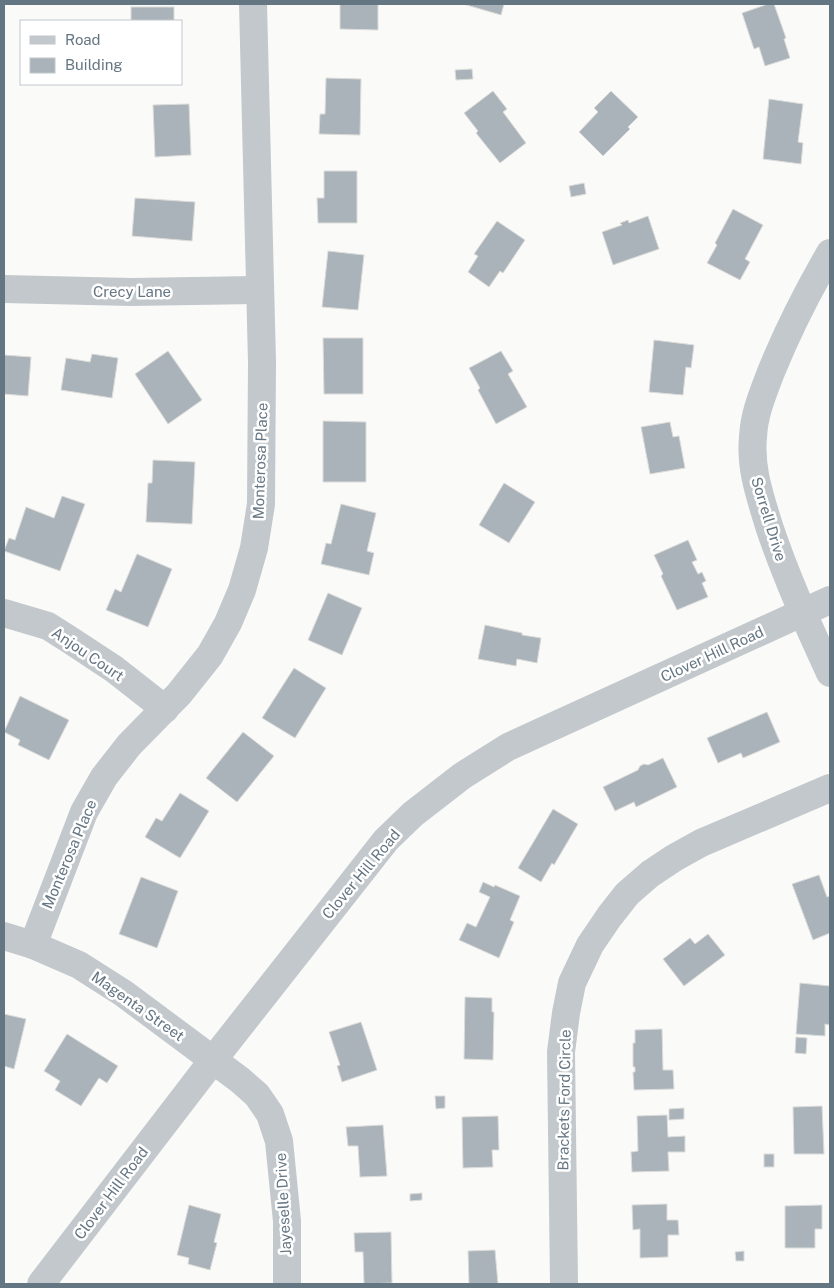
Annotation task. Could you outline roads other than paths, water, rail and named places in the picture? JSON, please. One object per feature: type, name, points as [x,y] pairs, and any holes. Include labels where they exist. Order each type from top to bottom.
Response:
[{"type":"street","name":"Monterosa Place","points":[[33,945],[84,812],[104,777],[129,745],[165,709],[210,655],[228,623],[242,590],[254,548],[261,504],[262,362],[253,4]]},
{"type":"street","name":"Sorrell Drive","points":[[830,253],[783,343],[756,415],[753,437],[755,481],[777,549],[802,613],[830,673]]},
{"type":"street","name":"Crecy Lane","points":[[4,289],[132,292],[260,290]]},
{"type":"street","name":"Clover Hill Road","points":[[41,1284],[213,1060],[386,840],[413,814],[462,776],[508,748],[830,600]]},
{"type":"street","name":"Anjou Court","points":[[4,612],[48,626],[114,669],[165,709]]},
{"type":"street","name":"Brackets Ford Circle","points":[[564,1284],[561,1052],[572,982],[590,945],[627,894],[650,874],[674,858],[702,843],[830,788]]},
{"type":"street","name":"Magenta Street","points":[[4,936],[33,945],[78,965],[124,993],[213,1060]]},
{"type":"street","name":"Jayeselle Drive","points":[[213,1060],[257,1095],[270,1114],[279,1141],[286,1220],[286,1284]]}]
